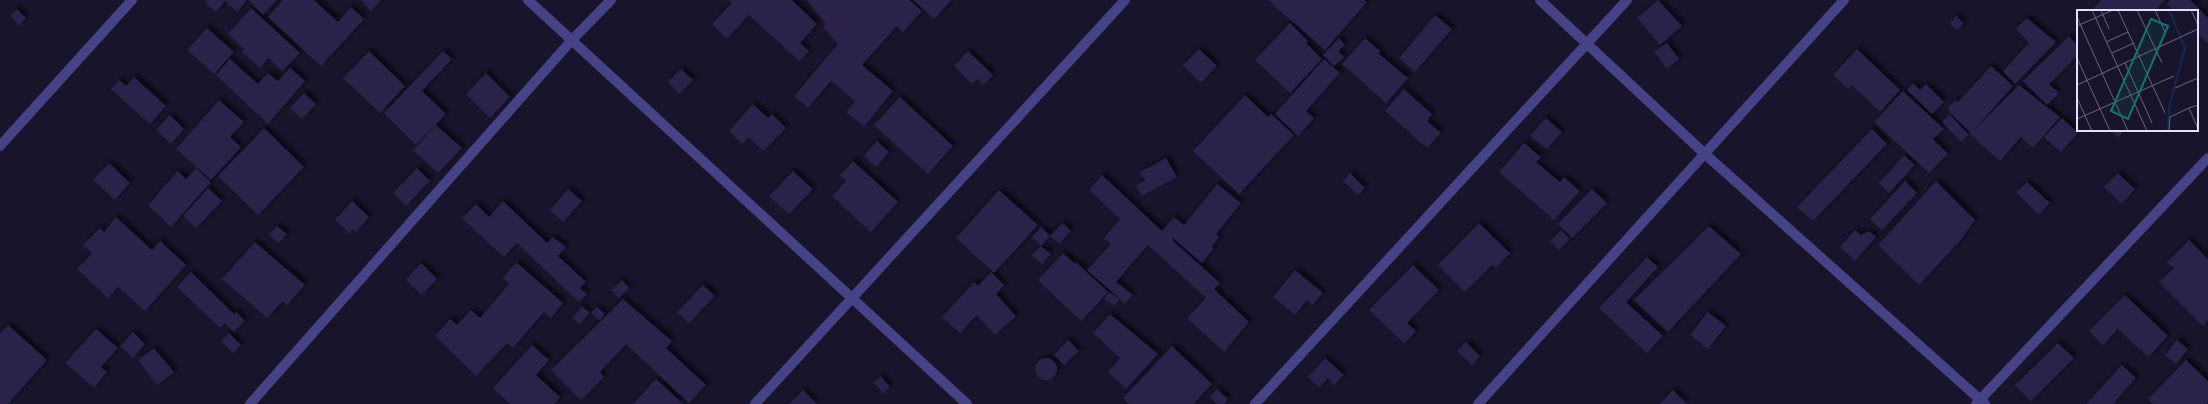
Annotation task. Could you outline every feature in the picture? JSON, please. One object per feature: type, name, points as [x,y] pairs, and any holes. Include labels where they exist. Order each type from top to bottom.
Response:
[{"type":"street","points":[[0,146],[132,0]]},
{"type":"street","points":[[528,0],[967,404]]},
{"type":"street","points":[[250,404],[571,41],[611,0]]},
{"type":"street","points":[[755,404],[1125,0]]},
{"type":"street","points":[[1540,0],[1705,154],[1980,402],[2208,158]]},
{"type":"street","points":[[1255,404],[1627,0]]},
{"type":"street","points":[[1478,404],[1844,0]]},
{"type":"building","points":[[207,0],[247,0],[237,12],[225,1],[216,12],[205,3]]},
{"type":"building","points":[[248,0],[277,0],[263,15]]},
{"type":"building","points":[[283,0],[314,0],[338,22],[351,7],[364,19],[321,66],[268,17]]},
{"type":"building","points":[[361,0],[381,0],[371,11]]},
{"type":"building","points":[[728,0],[792,0],[817,24],[800,43],[809,51],[799,61],[749,15],[727,39],[712,24],[732,3]]},
{"type":"building","points":[[807,0],[909,0],[922,11],[903,32],[897,26],[862,65],[893,91],[864,127],[846,112],[855,101],[831,81],[808,108],[794,96],[838,44],[823,27],[826,24]]},
{"type":"building","points":[[913,0],[952,0],[934,19]]},
{"type":"building","points":[[1268,0],[1364,0],[1367,2],[1325,50]]},
{"type":"building","points":[[1658,0],[1682,26],[1660,45],[1637,18]]},
{"type":"building","points":[[2101,0],[2165,0],[2156,10],[2092,10]]},
{"type":"building","points":[[2170,0],[2190,0],[2208,18],[2208,43],[2198,34],[2198,10],[2173,10],[2167,4]]},
{"type":"building","points":[[251,8],[300,53],[282,71],[269,58],[260,68],[242,52],[244,49],[228,34]]},
{"type":"building","points":[[17,9],[26,18],[19,25],[10,16]]},
{"type":"building","points":[[1435,15],[1452,29],[1415,72],[1399,58]]},
{"type":"building","points":[[1956,16],[1964,23],[1957,30],[1950,24]]},
{"type":"building","points":[[2027,18],[2056,42],[2015,84],[2003,71],[2029,43],[2016,29]]},
{"type":"building","points":[[1290,23],[1308,41],[1306,43],[1322,59],[1290,93],[1255,60]]},
{"type":"building","points":[[207,28],[234,52],[214,74],[187,50]]},
{"type":"building","points":[[2069,36],[2077,45],[2077,56],[2049,84],[2059,93],[2047,105],[2023,81]]},
{"type":"building","points":[[1339,38],[1345,45],[1338,51],[1344,57],[1334,66],[1323,55]]},
{"type":"building","points":[[1365,38],[1380,51],[1378,53],[1408,78],[1386,103],[1342,64]]},
{"type":"building","points":[[1667,43],[1679,59],[1667,69],[1654,51]]},
{"type":"building","points":[[1199,49],[1217,66],[1201,83],[1183,65]]},
{"type":"building","points":[[1857,49],[1900,90],[1880,112],[1852,85],[1848,89],[1833,75]]},
{"type":"building","points":[[369,51],[405,86],[380,113],[343,78]]},
{"type":"building","points":[[443,51],[452,59],[422,91],[446,114],[416,145],[384,113]]},
{"type":"building","points":[[968,51],[993,75],[983,85],[977,79],[972,84],[954,66]]},
{"type":"building","points":[[230,59],[258,84],[268,73],[278,81],[290,68],[305,81],[268,124],[216,75]]},
{"type":"building","points":[[1324,59],[1340,73],[1306,111],[1314,118],[1298,136],[1275,114]]},
{"type":"building","points":[[1991,66],[2013,86],[1971,133],[1950,113],[1948,107],[1956,100],[1958,102]]},
{"type":"building","points":[[681,69],[693,80],[679,94],[668,82]]},
{"type":"building","points":[[486,73],[510,97],[490,118],[466,94]]},
{"type":"building","points":[[134,77],[166,106],[150,124],[111,89],[119,80],[126,86]]},
{"type":"building","points":[[1913,83],[1920,90],[1926,84],[1944,102],[1932,114],[1907,90]]},
{"type":"building","points":[[2019,85],[2060,117],[2033,148],[2021,137],[2000,161],[1970,134]]},
{"type":"building","points":[[1404,89],[1432,114],[1427,121],[1441,133],[1427,148],[1385,111]]},
{"type":"building","points":[[1903,91],[1944,129],[1933,139],[1948,154],[1929,173],[1874,122]]},
{"type":"building","points":[[304,93],[316,104],[302,119],[290,108]]},
{"type":"building","points":[[1245,95],[1268,117],[1271,114],[1294,135],[1239,194],[1193,151]]},
{"type":"building","points":[[900,97],[953,146],[928,174],[874,125]]},
{"type":"building","points":[[219,100],[244,122],[230,137],[241,147],[211,180],[176,149]]},
{"type":"building","points":[[753,104],[768,118],[772,114],[786,128],[763,151],[749,137],[742,144],[729,131]]},
{"type":"building","points":[[1949,114],[1969,135],[1961,142],[1942,122]]},
{"type":"building","points":[[170,115],[184,129],[171,144],[156,130]]},
{"type":"building","points":[[1546,118],[1562,132],[1547,149],[1530,136]]},
{"type":"building","points":[[2062,118],[2078,133],[2061,152],[2044,137]]},
{"type":"building","points":[[436,125],[462,148],[438,173],[413,150]]},
{"type":"building","points":[[264,128],[304,167],[258,215],[218,176]]},
{"type":"building","points":[[1872,129],[1887,144],[1813,221],[1797,207]]},
{"type":"building","points":[[2111,131],[2124,131],[2118,137]]},
{"type":"building","points":[[877,141],[889,152],[876,167],[864,156]]},
{"type":"building","points":[[1524,143],[1541,157],[1536,162],[1560,182],[1564,177],[1580,191],[1554,220],[1499,172]]},
{"type":"building","points":[[1904,155],[1915,165],[1889,193],[1879,183]]},
{"type":"building","points":[[1166,158],[1177,177],[1142,196],[1136,186],[1145,180],[1140,172]]},
{"type":"building","points":[[853,161],[898,202],[871,232],[832,196],[846,181],[840,175]]},
{"type":"building","points":[[109,163],[130,183],[115,200],[93,180]]},
{"type":"building","points":[[196,168],[211,182],[171,227],[148,205],[178,171],[186,179]]},
{"type":"building","points":[[417,168],[430,181],[406,206],[393,193]]},
{"type":"building","points":[[793,171],[813,189],[789,214],[769,196]]},
{"type":"building","points":[[1350,173],[1365,188],[1358,195],[1343,181]]},
{"type":"building","points":[[2118,173],[2135,189],[2122,204],[2104,187]]},
{"type":"building","points":[[1102,175],[1162,231],[1174,217],[1184,225],[1217,184],[1241,203],[1216,234],[1219,237],[1212,247],[1214,248],[1202,263],[1173,238],[1172,240],[1220,283],[1214,289],[1249,322],[1224,352],[1187,318],[1206,298],[1148,245],[1116,282],[1133,295],[1124,304],[1087,270],[1111,244],[1104,238],[1120,219],[1089,190]]},
{"type":"building","points":[[1905,181],[1917,193],[1882,230],[1870,219]]},
{"type":"building","points":[[1936,181],[1975,220],[1959,242],[1919,285],[1878,245]]},
{"type":"building","points":[[2027,182],[2050,203],[2039,215],[2016,192]]},
{"type":"building","points":[[208,188],[222,201],[196,228],[183,216]]},
{"type":"building","points":[[568,189],[582,201],[563,222],[550,210]]},
{"type":"building","points":[[1592,189],[1607,203],[1572,238],[1558,224]]},
{"type":"building","points":[[999,190],[1038,225],[994,273],[956,238]]},
{"type":"building","points":[[352,201],[369,217],[356,232],[353,229],[349,233],[335,220]]},
{"type":"building","points":[[503,201],[547,243],[553,237],[566,247],[558,256],[586,282],[580,288],[587,294],[579,302],[517,243],[504,257],[462,218],[476,204],[489,217]]},
{"type":"building","points":[[116,217],[152,250],[160,241],[186,265],[145,311],[118,287],[108,298],[77,269],[92,253],[83,245],[100,228],[104,232]]},
{"type":"building","points":[[1063,223],[1071,231],[1059,244],[1050,236]]},
{"type":"building","points":[[1479,223],[1510,253],[1496,268],[1492,265],[1465,292],[1438,265]]},
{"type":"building","points":[[277,226],[287,234],[279,243],[269,235]]},
{"type":"building","points":[[1709,226],[1741,254],[1668,332],[1634,300]]},
{"type":"building","points":[[1041,227],[1050,236],[1041,246],[1032,237]]},
{"type":"building","points":[[1561,230],[1570,239],[1559,250],[1550,241]]},
{"type":"building","points":[[1855,230],[1861,235],[1869,231],[1876,237],[1855,261],[1840,247]]},
{"type":"building","points":[[2189,240],[2208,259],[2208,320],[2203,326],[2159,282],[2174,268],[2167,262]]},
{"type":"building","points":[[255,242],[305,285],[287,305],[283,301],[267,318],[222,279]]},
{"type":"building","points":[[1041,246],[1051,254],[1042,264],[1032,255]]},
{"type":"building","points":[[1063,253],[1075,264],[1076,262],[1108,292],[1081,321],[1038,280]]},
{"type":"building","points":[[1647,257],[1658,267],[1626,302],[1663,336],[1647,353],[1599,308]]},
{"type":"building","points":[[516,262],[563,303],[551,318],[544,312],[513,348],[507,343],[476,376],[435,336],[450,319],[457,325],[471,310],[480,318],[509,284],[503,278]]},
{"type":"building","points":[[421,263],[437,279],[422,295],[406,280]]},
{"type":"building","points":[[1413,265],[1439,290],[1407,323],[1416,331],[1404,343],[1369,310]]},
{"type":"building","points":[[1295,270],[1323,293],[1312,305],[1307,300],[1295,315],[1273,297]]},
{"type":"building","points":[[191,272],[234,314],[236,312],[245,321],[234,332],[225,323],[220,328],[177,287]]},
{"type":"building","points":[[991,272],[1004,285],[996,294],[1016,316],[995,335],[977,315],[960,333],[942,317],[974,282],[978,286]]},
{"type":"building","points":[[622,280],[629,288],[619,298],[611,290]]},
{"type":"building","points":[[703,285],[715,296],[689,323],[677,312]]},
{"type":"building","points":[[1109,292],[1120,299],[1115,306],[1104,299]]},
{"type":"building","points":[[2125,295],[2168,336],[2148,357],[2118,329],[2103,345],[2089,331]]},
{"type":"building","points":[[623,299],[672,341],[666,348],[706,385],[689,403],[626,344],[600,372],[604,377],[581,400],[551,370]]},
{"type":"building","points":[[582,306],[590,313],[580,324],[572,318]]},
{"type":"building","points":[[597,307],[605,314],[600,320],[591,313]]},
{"type":"building","points":[[1708,312],[1726,326],[1708,349],[1690,335]]},
{"type":"building","points":[[1110,314],[1158,354],[1126,389],[1108,372],[1120,358],[1093,333]]},
{"type":"building","points":[[8,325],[47,360],[8,404],[0,404],[0,334]]},
{"type":"building","points":[[96,329],[118,348],[101,367],[107,372],[94,388],[65,363]]},
{"type":"building","points":[[133,332],[145,344],[133,358],[120,346]]},
{"type":"building","points":[[229,333],[241,345],[233,353],[221,341]]},
{"type":"building","points":[[1068,340],[1079,351],[1064,365],[1054,355]]},
{"type":"building","points":[[2177,340],[2188,349],[2176,364],[2165,355]]},
{"type":"building","points":[[1466,342],[1480,356],[1472,365],[1457,351]]},
{"type":"building","points":[[2058,343],[2074,358],[2031,401],[2015,385]]},
{"type":"building","points":[[532,345],[549,360],[536,375],[560,397],[554,404],[510,404],[493,388]]},
{"type":"building","points":[[1172,346],[1212,384],[1193,404],[1129,404],[1123,398]]},
{"type":"building","points":[[154,348],[174,372],[157,385],[138,360]]},
{"type":"building","points":[[1042,358],[1050,358],[1057,365],[1057,373],[1050,380],[1042,380],[1035,373],[1035,365]]},
{"type":"building","points":[[1325,358],[1344,375],[1334,385],[1328,378],[1319,387],[1308,377]]},
{"type":"building","points":[[2186,360],[2208,381],[2208,402],[2206,404],[2153,404],[2148,399]]},
{"type":"building","points":[[2122,365],[2136,378],[2113,404],[2086,404]]},
{"type":"building","points":[[881,376],[890,387],[883,393],[874,383]]},
{"type":"building","points":[[656,379],[683,404],[633,404]]},
{"type":"building","points":[[1217,389],[1228,399],[1224,404],[1217,404],[1210,397]]},
{"type":"building","points":[[803,390],[817,404],[789,404]]},
{"type":"building","points":[[1673,390],[1687,404],[1660,404]]}]
